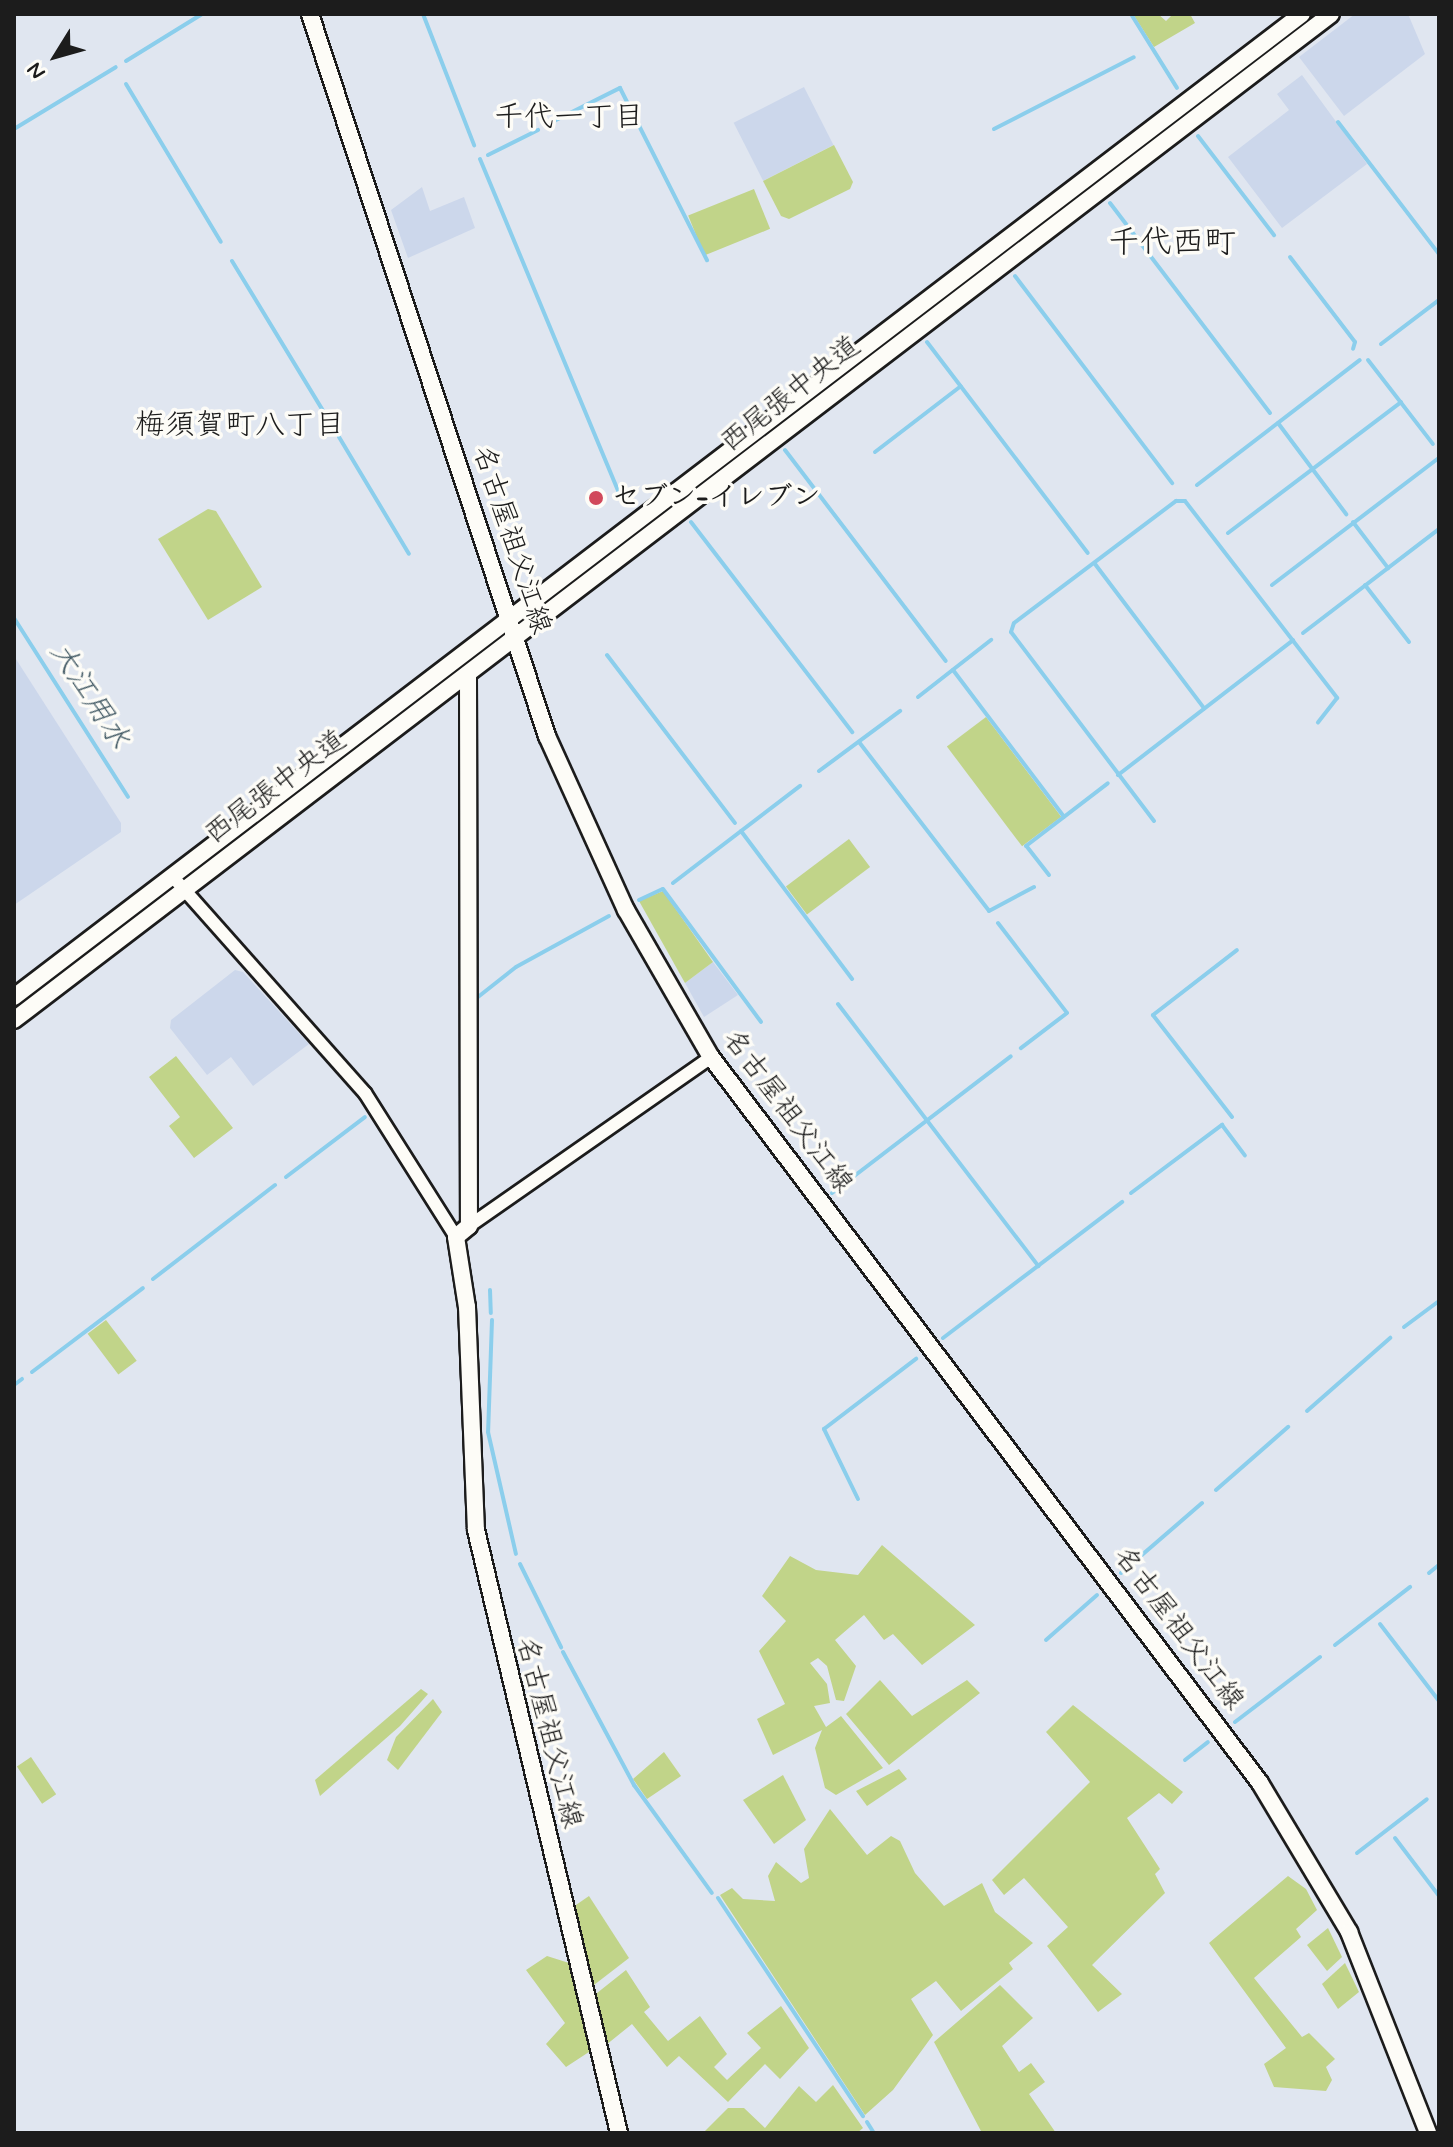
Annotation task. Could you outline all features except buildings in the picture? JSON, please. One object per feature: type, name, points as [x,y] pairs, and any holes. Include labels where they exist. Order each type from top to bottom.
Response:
[{"type":"main road","name":"名古屋祖父江線","points":[[310,14],[516,638],[585,827],[711,1057],[1260,1783],[1349,1932],[1428,2133]]},
{"type":"main road","name":"西尾張中央道","points":[[14,1020],[509,617],[1302,14]]},
{"type":"main road","name":"西尾張中央道","points":[[14,997],[178,884],[468,674],[1331,14]]},
{"type":"main road","points":[[456,1237],[469,1226],[468,674]]},
{"type":"main road","name":"名古屋祖父江線","points":[[456,1237],[467,1307],[476,1530],[619,2133]]},
{"type":"street","points":[[178,884],[365,1093],[456,1237]]},
{"type":"street","points":[[469,1226],[711,1057]]},
{"type":"shaded area","points":[[1355,14],[1408,14],[1425,54],[1344,116],[1299,57]]},
{"type":"shaded area","points":[[1302,75],[1367,164],[1282,228],[1228,157],[1289,110],[1277,94]]},
{"type":"shaded area","points":[[804,87],[834,145],[763,181],[734,123]]},
{"type":"shaded area","points":[[422,187],[430,211],[464,197],[475,228],[408,258],[391,210]]},
{"type":"shaded area","points":[[14,656],[121,823],[121,832],[14,905]]},
{"type":"shaded area","points":[[713,962],[738,995],[704,1017],[685,983]]},
{"type":"shaded area","points":[[235,970],[243,972],[309,1044],[253,1086],[231,1057],[207,1075],[170,1028],[171,1020]]},
{"type":"green space","points":[[1133,14],[1158,14],[1166,21],[1173,14],[1190,14],[1195,23],[1154,47]]},
{"type":"green space","points":[[834,145],[853,182],[850,189],[789,219],[781,216],[763,181]]},
{"type":"green space","points":[[754,189],[770,229],[704,255],[688,216]]},
{"type":"green space","points":[[208,509],[216,511],[262,587],[208,620],[158,539]]},
{"type":"green space","points":[[986,717],[1061,817],[1022,846],[947,746]]},
{"type":"green space","points":[[849,839],[870,867],[807,914],[786,887]]},
{"type":"green space","points":[[663,891],[713,962],[685,983],[639,901]]},
{"type":"green space","points":[[176,1056],[233,1128],[194,1158],[169,1126],[180,1117],[149,1077]]},
{"type":"green space","points":[[106,1320],[137,1361],[118,1375],[88,1334]]},
{"type":"green space","points":[[882,1545],[975,1625],[922,1665],[893,1634],[884,1640],[864,1615],[835,1640],[856,1666],[844,1701],[836,1700],[827,1666],[818,1658],[810,1663],[827,1684],[830,1703],[814,1706],[826,1727],[841,1716],[883,1768],[836,1795],[825,1788],[815,1748],[822,1730],[773,1755],[757,1719],[785,1704],[759,1651],[786,1621],[762,1596],[790,1556],[816,1570],[858,1575]]},
{"type":"green space","points":[[880,1680],[912,1716],[967,1680],[980,1693],[889,1765],[846,1714]]},
{"type":"green space","points":[[421,1689],[428,1694],[400,1726],[320,1796],[315,1780]]},
{"type":"green space","points":[[433,1699],[442,1712],[398,1770],[387,1760],[396,1737]]},
{"type":"green space","points":[[1073,1705],[1183,1792],[1172,1804],[1159,1793],[1127,1818],[1160,1869],[1155,1874],[1165,1893],[1092,1965],[1122,1994],[1098,2012],[1047,1946],[1068,1927],[1024,1878],[1004,1895],[992,1880],[1090,1782],[1046,1732]]},
{"type":"green space","points":[[664,1752],[681,1776],[647,1799],[633,1779]]},
{"type":"green space","points":[[31,1757],[56,1794],[42,1804],[17,1767]]},
{"type":"green space","points":[[899,1769],[907,1779],[867,1806],[856,1791]]},
{"type":"green space","points":[[783,1775],[806,1820],[774,1844],[743,1800]]},
{"type":"green space","points":[[830,1809],[867,1855],[891,1836],[900,1841],[915,1873],[944,1906],[982,1883],[995,1912],[1033,1943],[1009,1963],[1013,1969],[961,2011],[936,1981],[911,1999],[933,2035],[893,2090],[865,2115],[720,1895],[732,1888],[743,1899],[775,1901],[768,1876],[776,1862],[801,1883],[809,1878],[804,1849]]},
{"type":"green space","points":[[1288,1876],[1306,1889],[1317,1910],[1296,1929],[1301,1937],[1254,1978],[1302,2037],[1309,2033],[1335,2059],[1326,2067],[1332,2080],[1326,2091],[1274,2087],[1264,2064],[1286,2048],[1209,1943]]},
{"type":"green space","points":[[589,1896],[629,1958],[594,1985],[573,1907]]},
{"type":"green space","points":[[1328,1928],[1342,1957],[1327,1971],[1307,1945]]},
{"type":"green space","points":[[547,1956],[569,1963],[592,2050],[566,2067],[546,2044],[565,2023],[526,1970]]},
{"type":"green space","points":[[1345,1963],[1359,1992],[1338,2009],[1322,1984]]},
{"type":"green space","points":[[626,1970],[650,2007],[644,2012],[668,2041],[700,2016],[727,2054],[714,2067],[727,2080],[761,2048],[747,2033],[781,2006],[809,2048],[780,2079],[765,2064],[728,2102],[679,2056],[667,2067],[632,2024],[606,2045],[592,1997]]},
{"type":"green space","points":[[1000,1985],[1033,2018],[1002,2046],[1019,2072],[1031,2063],[1045,2082],[1029,2094],[1056,2133],[982,2133],[934,2042]]},
{"type":"green space","points":[[833,2085],[863,2128],[857,2133],[703,2133],[728,2108],[744,2108],[765,2128],[799,2086],[816,2102]]},
{"type":"waterway","points":[[126,61],[202,14]]},
{"type":"waterway","points":[[423,14],[474,145]]},
{"type":"waterway","points":[[1131,14],[1177,88]]},
{"type":"waterway","points":[[994,129],[1134,57]]},
{"type":"waterway","points":[[14,129],[116,67]]},
{"type":"waterway","points":[[126,84],[221,242]]},
{"type":"waterway","points":[[554,121],[620,88],[707,260]]},
{"type":"waterway","points":[[1338,122],[1439,254]]},
{"type":"waterway","points":[[488,155],[538,130]]},
{"type":"waterway","points":[[1198,136],[1274,235]]},
{"type":"waterway","points":[[480,159],[620,496]]},
{"type":"waterway","points":[[1110,203],[1270,413]]},
{"type":"waterway","points":[[1290,257],[1355,342],[1353,349]]},
{"type":"waterway","points":[[232,261],[327,417]]},
{"type":"waterway","points":[[1015,276],[1172,483]]},
{"type":"waterway","points":[[1381,344],[1439,300]]},
{"type":"waterway","points":[[927,342],[1088,553]]},
{"type":"waterway","points":[[1197,485],[1360,360]]},
{"type":"waterway","points":[[1368,360],[1433,444]]},
{"type":"waterway","points":[[875,452],[961,386]]},
{"type":"waterway","points":[[1228,533],[1401,402]]},
{"type":"waterway","points":[[1278,423],[1346,514]]},
{"type":"waterway","points":[[339,437],[409,554]]},
{"type":"waterway","points":[[785,450],[946,661]]},
{"type":"waterway","points":[[1272,585],[1439,458]]},
{"type":"waterway","points":[[1154,821],[1011,632],[1014,623],[1176,501],[1185,501],[1337,698],[1318,722]]},
{"type":"waterway","points":[[691,522],[852,732]]},
{"type":"waterway","points":[[1353,522],[1388,568]]},
{"type":"waterway","points":[[1303,633],[1439,529]]},
{"type":"waterway","points":[[1095,564],[1204,708]]},
{"type":"waterway","points":[[1365,585],[1409,642]]},
{"type":"waterway","name":"大江用水","points":[[14,618],[128,797]]},
{"type":"waterway","points":[[918,697],[991,640]]},
{"type":"waterway","points":[[1118,775],[1293,640]]},
{"type":"waterway","points":[[607,655],[735,823]]},
{"type":"waterway","points":[[953,670],[1064,817]]},
{"type":"waterway","points":[[819,771],[900,711]]},
{"type":"waterway","points":[[859,742],[989,911],[1034,887]]},
{"type":"waterway","points":[[1049,875],[1026,846],[1108,783]]},
{"type":"waterway","points":[[673,883],[800,786]]},
{"type":"waterway","points":[[741,831],[852,979]]},
{"type":"waterway","points":[[639,900],[663,889],[761,1022]]},
{"type":"waterway","points":[[478,997],[516,967],[609,916]]},
{"type":"waterway","points":[[998,923],[1067,1013],[1021,1048]]},
{"type":"waterway","points":[[1232,1117],[1153,1015],[1237,950]]},
{"type":"waterway","points":[[838,1004],[1038,1266]]},
{"type":"waterway","points":[[832,1193],[1011,1056]]},
{"type":"waterway","points":[[286,1177],[365,1117]]},
{"type":"waterway","points":[[1131,1193],[1222,1125],[1245,1155]]},
{"type":"waterway","points":[[153,1279],[275,1185]]},
{"type":"waterway","points":[[943,1338],[1122,1202]]},
{"type":"waterway","points":[[32,1372],[143,1288]]},
{"type":"waterway","points":[[490,1290],[491,1313]]},
{"type":"waterway","points":[[1404,1327],[1439,1301]]},
{"type":"waterway","points":[[492,1320],[488,1432],[516,1554]]},
{"type":"waterway","points":[[1307,1411],[1390,1338]]},
{"type":"waterway","points":[[858,1499],[824,1429],[916,1359]]},
{"type":"waterway","points":[[14,1385],[22,1379]]},
{"type":"waterway","points":[[1216,1490],[1288,1427]]},
{"type":"waterway","points":[[1121,1573],[1202,1503]]},
{"type":"waterway","points":[[520,1564],[561,1647]]},
{"type":"waterway","points":[[1429,1573],[1439,1565]]},
{"type":"waterway","points":[[1335,1645],[1410,1587]]},
{"type":"waterway","points":[[1046,1640],[1097,1595]]},
{"type":"waterway","points":[[1380,1624],[1439,1701]]},
{"type":"waterway","points":[[563,1652],[634,1785],[712,1893]]},
{"type":"waterway","points":[[1235,1722],[1320,1657]]},
{"type":"waterway","points":[[1185,1760],[1208,1742]]},
{"type":"waterway","points":[[1357,1853],[1427,1799]]},
{"type":"waterway","points":[[1395,1838],[1439,1896]]},
{"type":"waterway","points":[[718,1898],[863,2116]]},
{"type":"waterway","points":[[867,2122],[874,2133]]},
{"type":"place","name":"セブン-イレブン","points":[[596,498]]},
{"type":"district","name":"千代一丁目","points":[[569,118]]},
{"type":"district","name":"千代西町","points":[[1172,243]]},
{"type":"district","name":"梅須賀町八丁目","points":[[240,426]]}]
